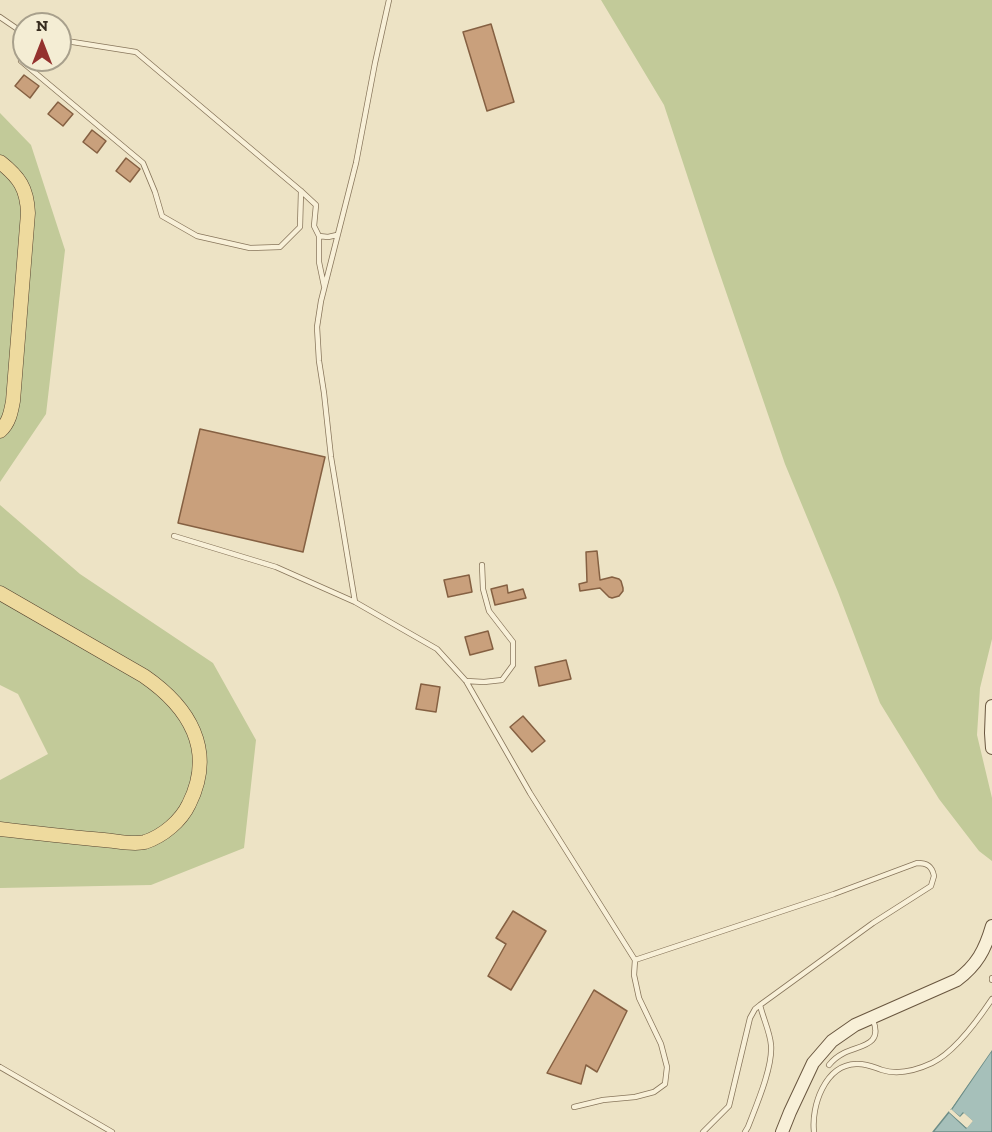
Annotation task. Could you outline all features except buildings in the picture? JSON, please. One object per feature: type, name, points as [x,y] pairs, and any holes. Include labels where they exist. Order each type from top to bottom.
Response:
[{"type":"main road","points":[[0,162],[25,190],[28,213],[13,401],[8,420],[0,431]]},
{"type":"main road","points":[[0,593],[160,687],[176,703],[188,720],[196,737],[200,764],[196,786],[183,813],[170,827],[146,841],[123,842],[0,829]]},
{"type":"main road","points":[[992,706],[992,748]]},
{"type":"main road","points":[[782,1132],[789,1112],[813,1063],[826,1047],[845,1031],[943,987],[967,973],[982,953],[992,926]]},
{"type":"main road","points":[[791,1132],[802,1087]]},
{"type":"lane","points":[[355,602],[331,457],[319,361],[318,327],[324,287],[356,163],[389,0]]},
{"type":"lane","points":[[72,42],[136,52],[316,205],[314,226],[319,236],[319,262],[324,287]]},
{"type":"lane","points":[[34,72],[143,163],[162,216],[197,236],[250,248],[280,247],[300,227],[301,191]]},
{"type":"lane","points":[[319,236],[337,235]]},
{"type":"lane","points":[[174,536],[276,567],[355,602],[437,649],[466,681],[530,793],[635,960],[634,975],[639,998],[661,1044],[667,1067],[665,1084],[654,1092],[574,1107]]},
{"type":"lane","points":[[466,681],[502,680],[513,665],[513,642],[489,611],[483,589],[482,565]]},
{"type":"lane","points":[[635,960],[834,894],[917,863],[924,863],[932,868],[934,876],[931,886],[873,923],[755,1009],[750,1018],[729,1106],[703,1132]]},
{"type":"lane","points":[[814,1132],[817,1102],[823,1087],[842,1067],[866,1064],[897,1073],[932,1063],[953,1048],[992,999]]},
{"type":"lane","points":[[745,1132],[762,1089],[771,1054],[771,1044],[760,1005]]},
{"type":"lane","points":[[829,1065],[836,1058],[874,1039],[876,1031],[872,1017]]},
{"type":"lane","points":[[0,1066],[112,1132]]},
{"type":"lane","points":[[777,1132],[789,1112]]},
{"type":"green space","points":[[601,0],[992,0],[992,639],[980,688],[977,735],[992,798],[992,861],[979,851],[939,799],[880,703],[838,592],[785,464],[664,105]]},
{"type":"green space","points":[[0,113],[31,145],[65,250],[46,414],[0,482]]},
{"type":"green space","points":[[0,505],[80,574],[213,663],[256,740],[244,848],[151,885],[0,888],[0,780],[48,754],[18,694],[0,685]]},
{"type":"water","points":[[992,1050],[992,1132],[933,1132],[949,1112],[966,1128],[972,1121],[963,1113],[960,1117],[951,1110]]},
{"type":"pier","points":[[992,1047],[992,1050],[951,1109],[949,1106]]},
{"type":"pier","points":[[951,1109],[960,1117],[964,1113],[973,1121],[967,1128],[949,1112]]}]
